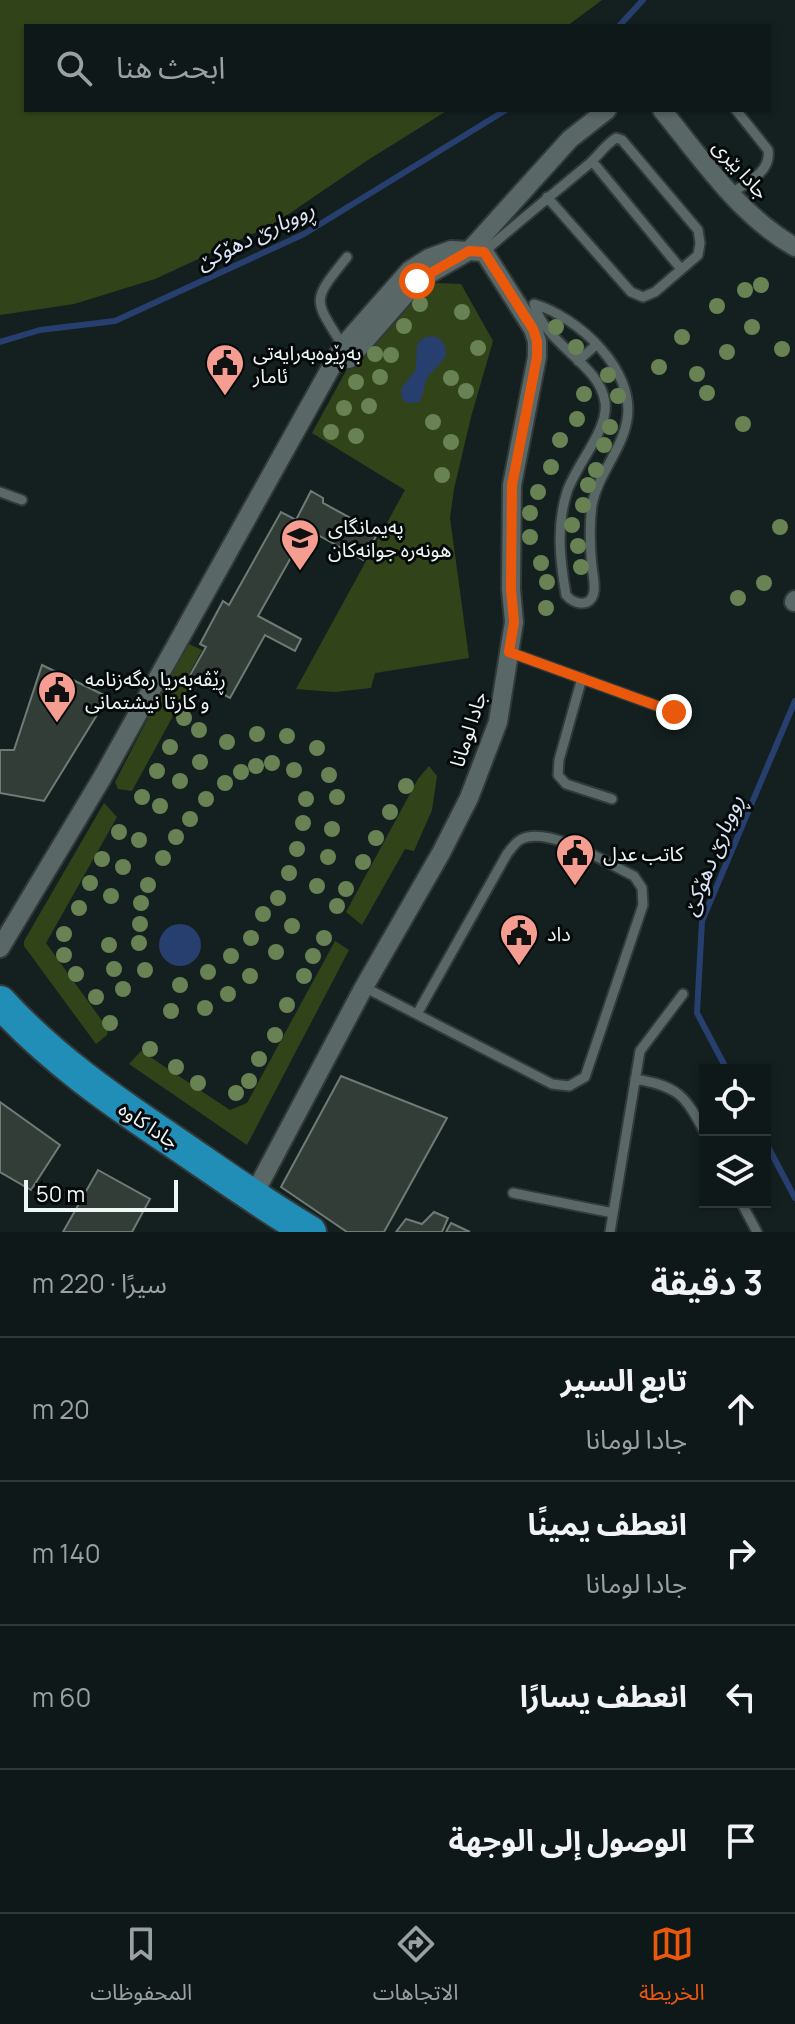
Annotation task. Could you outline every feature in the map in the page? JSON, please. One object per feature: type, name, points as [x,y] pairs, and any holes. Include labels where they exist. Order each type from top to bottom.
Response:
[{"type":"highway","name":"جادا کاوه","points":[[0,1002],[25,1030],[92,1087],[252,1198],[310,1232]]},
{"type":"street","points":[[0,964],[23,935],[287,464],[353,354],[417,281],[476,251],[570,139],[604,112]]},
{"type":"street","name":"جادا بێری","points":[[664,112],[730,194],[749,213],[795,247]]},
{"type":"street","points":[[0,948],[102,778],[343,346],[410,270],[429,258],[451,250],[476,251]]},
{"type":"street","name":"جادا لومانا","points":[[252,1198],[364,987],[441,853],[469,798],[498,722],[514,622],[511,589],[512,485],[537,357],[537,341],[533,329],[503,284],[476,251]]},
{"type":"lane","points":[[730,194],[766,168],[770,157],[768,150],[738,112]]},
{"type":"lane","points":[[476,251],[592,161],[616,138],[622,140],[698,230],[698,255],[655,292],[643,297],[631,292],[547,197]]},
{"type":"lane","points":[[592,161],[681,269]]},
{"type":"lane","points":[[343,346],[322,312],[319,301],[322,288],[347,257]]},
{"type":"lane","points":[[503,284],[534,304],[565,318],[596,345],[611,360],[622,378],[628,398],[627,419],[621,439],[600,480],[593,504],[590,529],[594,591],[588,601],[582,603],[576,603],[566,595],[560,530],[567,491],[603,422],[605,405],[602,389],[593,375],[549,333],[541,323],[534,304]]},
{"type":"lane","points":[[578,361],[596,345]]},
{"type":"lane","points":[[0,492],[22,500]]},
{"type":"lane","points":[[509,652],[674,712]]},
{"type":"lane","points":[[582,678],[559,760],[558,775],[566,784],[612,799]]},
{"type":"lane","points":[[364,987],[552,1084],[569,1086],[585,1077],[643,905],[642,888],[634,876],[552,837],[531,836],[519,841],[507,854],[417,1014]]},
{"type":"lane","points":[[610,1232],[640,1051],[683,994]]},
{"type":"lane","points":[[635,1079],[661,1083],[678,1092],[688,1101],[699,1122]]},
{"type":"lane","points":[[513,1193],[613,1213]]},
{"type":"lane","points":[[744,1208],[757,1232]]},
{"type":"green space","points":[[0,0],[602,0],[570,24],[24,24],[24,112],[445,112],[274,224],[155,279],[74,304],[0,315]]},
{"type":"green space","points":[[437,283],[461,284],[493,341],[471,417],[450,518],[469,658],[375,673],[371,688],[334,692],[296,689],[405,490],[312,433],[353,358],[418,288]]},
{"type":"green space","points":[[187,643],[202,650],[187,678],[191,683],[132,791],[118,789],[115,782]]},
{"type":"green space","points":[[429,766],[437,776],[432,810],[414,851],[405,849],[362,925],[346,912],[418,779]]},
{"type":"green space","points":[[104,803],[117,817],[46,943],[108,1029],[107,1035],[96,1044],[24,946],[24,941]]},
{"type":"green space","points":[[335,941],[349,950],[247,1145],[129,1064],[141,1051],[230,1110],[247,1103]]},
{"type":"water","points":[[425,337],[439,339],[446,353],[428,377],[419,402],[408,403],[402,399],[401,389],[416,369],[417,344]]},
{"type":"water","points":[[180,924],[195,930],[201,945],[195,960],[180,966],[165,960],[159,945],[165,930]]},
{"type":"building","points":[[311,491],[323,498],[323,503],[378,533],[363,560],[307,529],[258,616],[301,639],[295,651],[265,635],[230,698],[189,677],[206,647],[200,644],[223,601],[229,605],[281,512],[296,520]]},
{"type":"building","name":"ڕێڤەبەریا رەگەزنامە و کارتا نیشتمانی","points":[[42,665],[108,697],[44,801],[0,793],[0,750],[14,750]]},
{"type":"building","points":[[341,1076],[447,1118],[384,1232],[347,1232],[281,1187]]},
{"type":"building","points":[[0,1102],[60,1145],[31,1190],[0,1172]]},
{"type":"building","points":[[98,1170],[150,1199],[132,1232],[63,1232]]},
{"type":"building","points":[[434,1212],[448,1218],[442,1232],[396,1232],[406,1219],[422,1224]]},
{"type":"building","points":[[451,1223],[470,1232],[446,1232]]},
{"type":"waterway","name":"ڕووبارێ دهۆكێ","points":[[621,24],[643,0]]},
{"type":"waterway","name":"ڕووبارێ دهۆكێ","points":[[0,342],[40,330],[115,321],[304,234],[503,112]]},
{"type":"waterway","name":"ڕووبارێ دهۆكێ","points":[[724,1064],[697,1013],[702,921],[795,701]]},
{"type":"waterway","name":"ڕووبارێ دهۆكێ","points":[[771,1152],[795,1198]]},
{"type":"place","name":"بەڕێوەبەرایەتی ئامار","points":[[225,397]]},
{"type":"place","name":"پەیمانگای هونەرە جوانەکان","points":[[300,572]]},
{"type":"place","name":"ڕێڤەبەریا رەگەزنامە و کارتا نیشتمانی","points":[[57,724]]},
{"type":"place","name":"كاتب عدل","points":[[575,887]]},
{"type":"place","name":"داد","points":[[519,967]]},
{"type":"route","points":[[417,281],[469,251],[484,252],[533,329],[537,341],[537,357],[512,485],[511,589],[514,622],[509,652],[674,712]]}]
